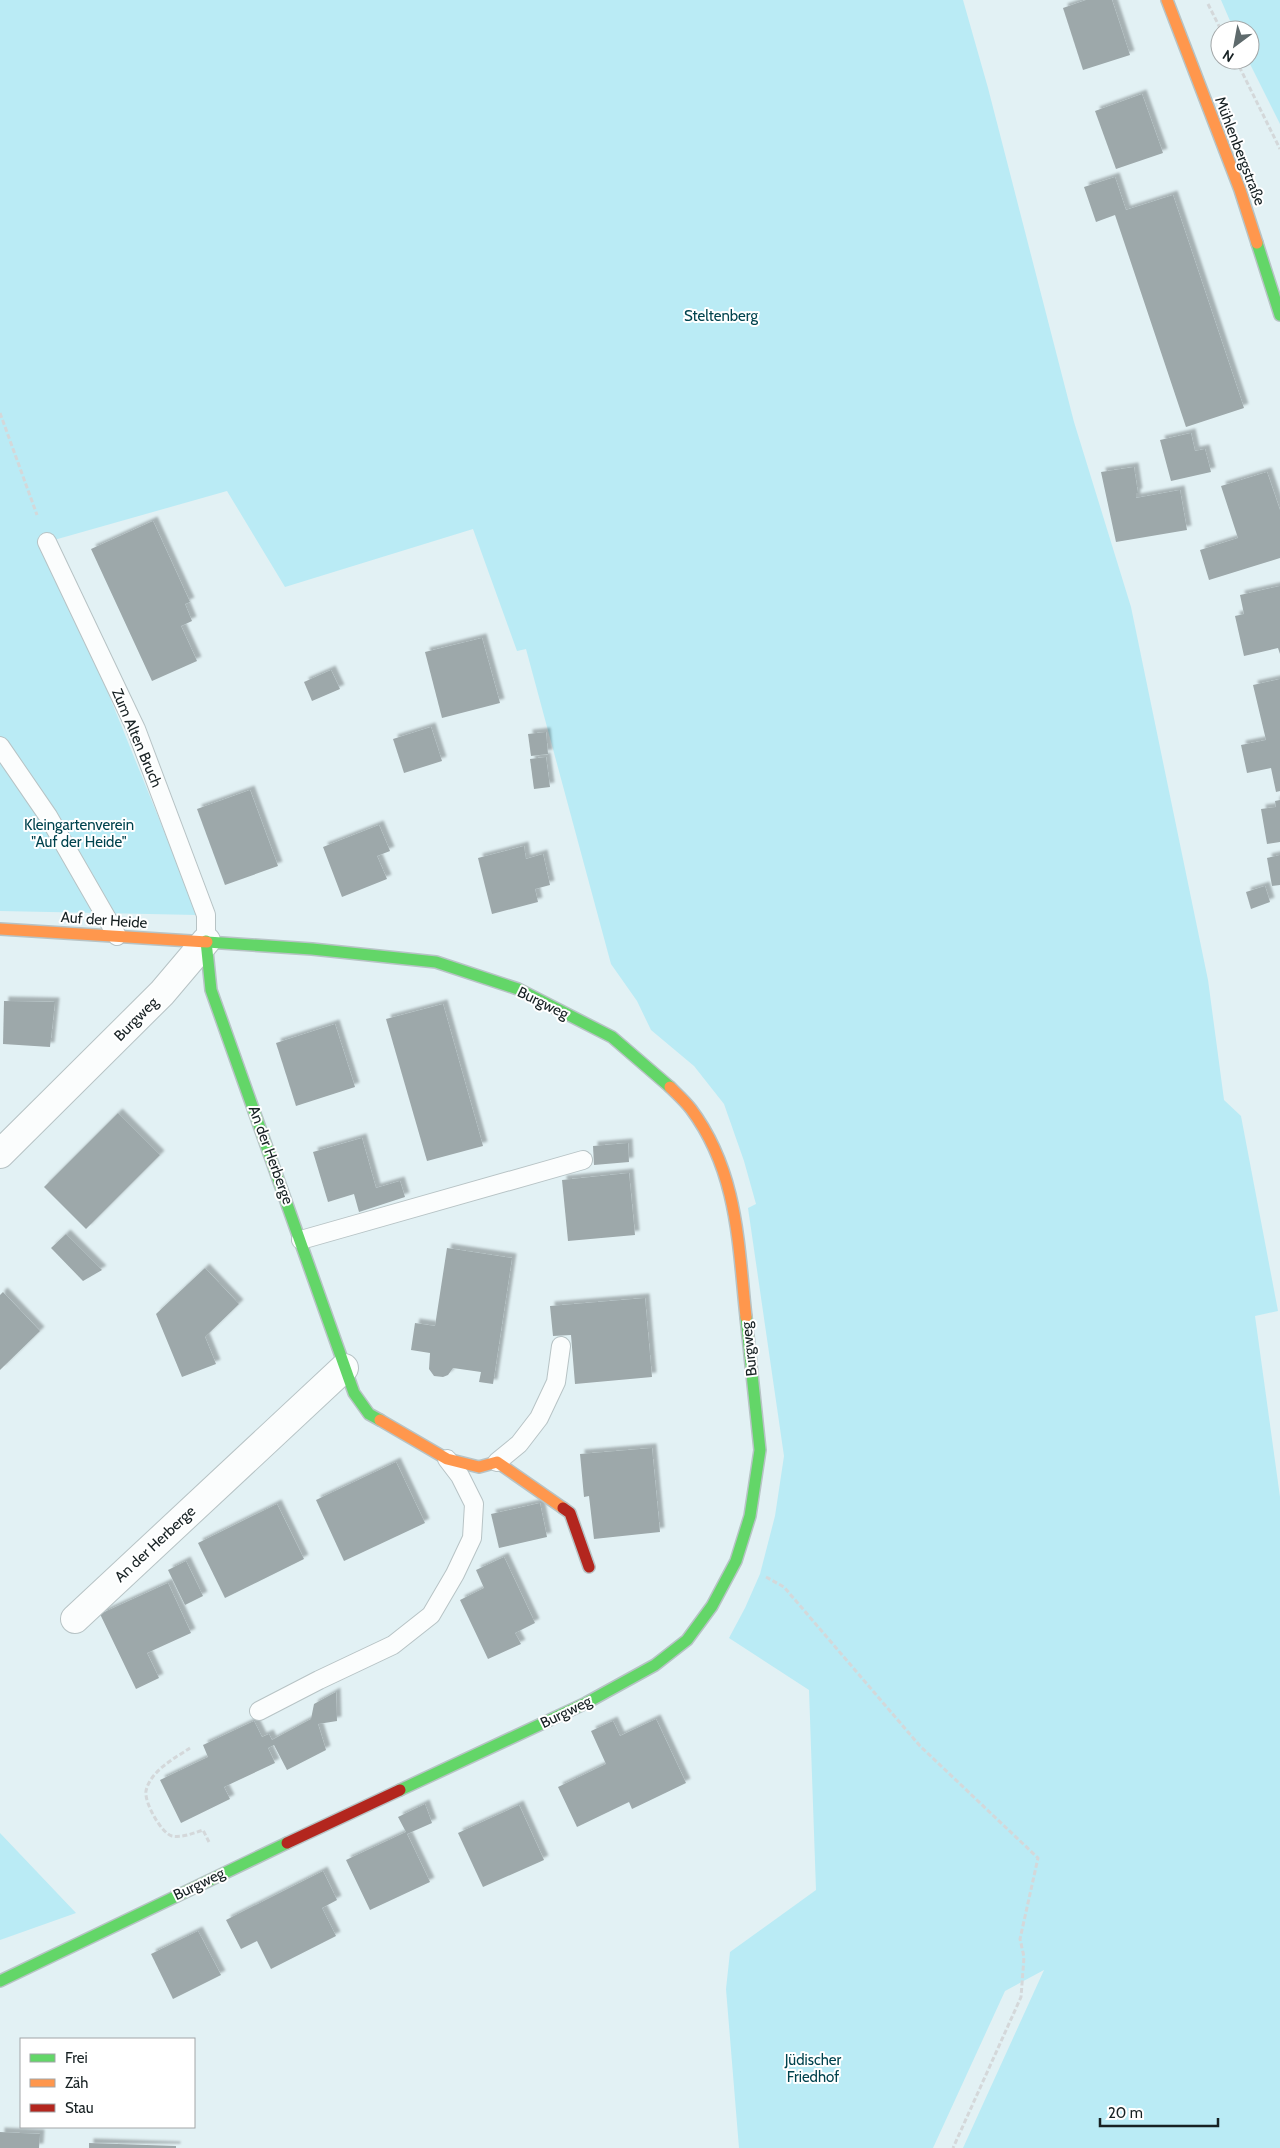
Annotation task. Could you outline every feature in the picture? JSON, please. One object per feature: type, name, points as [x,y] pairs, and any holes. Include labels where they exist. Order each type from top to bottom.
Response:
[{"type":"street","name":"Mühlenbergstraße","points":[[1167,0],[1240,190],[1280,315]]},
{"type":"street","name":"Auf der Heide","points":[[0,929],[206,941]]},
{"type":"street","name":"Burgweg","points":[[0,1154],[162,993],[206,941],[312,949],[436,962],[518,990],[612,1037],[659,1076],[691,1109],[718,1155],[734,1205],[760,1450],[750,1516],[736,1561],[712,1606],[687,1640],[655,1665],[586,1703],[226,1871],[0,1981]]},
{"type":"street","name":"An der Herberge","points":[[206,941],[212,990],[302,1240],[354,1394],[369,1414],[447,1459],[479,1467],[497,1462]]},
{"type":"street","name":"An der Herberge","points":[[75,1619],[344,1368]]},
{"type":"street","points":[[497,1462],[570,1513],[589,1567]]},
{"type":"lane","name":"Zum Alten Bruch","points":[[47,542],[136,729],[206,915],[206,941]]},
{"type":"lane","points":[[0,746],[48,816],[117,936]]},
{"type":"lane","points":[[302,1240],[583,1160]]},
{"type":"lane","points":[[497,1462],[519,1444],[539,1418],[556,1382],[561,1346]]},
{"type":"lane","points":[[259,1712],[319,1680],[393,1645],[432,1615],[455,1574],[472,1538],[474,1504],[460,1476],[447,1459]]},
{"type":"path","points":[[1206,0],[1216,20]]},
{"type":"path","points":[[1241,70],[1280,149]]},
{"type":"path","points":[[0,413],[47,542]]},
{"type":"path","points":[[736,1561],[784,1588],[920,1746],[1038,1858],[1020,1939],[1024,1957],[1021,1997],[953,2148]]},
{"type":"path","points":[[190,1748],[154,1774],[146,1791],[149,1807],[160,1828],[171,1836],[184,1836],[203,1830],[226,1871]]},
{"type":"green space","name":"Steltenberg","points":[[0,0],[963,0],[988,88],[1074,422],[1131,607],[1208,980],[1224,1100],[1241,1116],[1278,1311],[1255,1316],[1280,1497],[1280,2148],[963,2148],[1044,1970],[1005,1991],[933,2148],[739,2148],[726,1989],[730,1952],[816,1890],[809,1690],[729,1638],[760,1574],[775,1516],[784,1456],[748,1208],[756,1204],[744,1161],[724,1104],[694,1066],[651,1030],[637,1001],[611,964],[526,649],[517,651],[473,529],[285,587],[227,491],[47,542],[198,915],[0,911]]},
{"type":"green space","points":[[1221,0],[1280,0],[1280,124],[1253,70],[1260,70],[1260,20],[1230,20]]},
{"type":"green space","points":[[0,1833],[76,1913],[0,1940]]},
{"type":"building","points":[[1086,0],[1112,0],[1130,55],[1083,70],[1063,8]]},
{"type":"building","points":[[1142,94],[1163,153],[1116,169],[1095,111]]},
{"type":"building","points":[[1115,177],[1126,210],[1173,195],[1244,408],[1186,427],[1115,215],[1096,222],[1084,187]]},
{"type":"building","points":[[1191,433],[1195,451],[1205,449],[1211,472],[1171,481],[1160,440]]},
{"type":"building","points":[[1134,467],[1138,493],[1136,493],[1136,498],[1180,490],[1187,530],[1116,542],[1101,472]]},
{"type":"building","points":[[1267,472],[1280,510],[1280,558],[1209,580],[1200,550],[1238,538],[1221,486]]},
{"type":"building","points":[[153,521],[190,602],[185,604],[192,621],[181,626],[197,661],[152,681],[91,549]]},
{"type":"building","points":[[1280,586],[1280,654],[1278,648],[1244,656],[1235,616],[1244,614],[1240,595]]},
{"type":"building","points":[[482,638],[500,703],[442,718],[425,652]]},
{"type":"building","points":[[331,670],[340,689],[312,701],[304,682]]},
{"type":"building","points":[[1280,679],[1280,791],[1276,792],[1271,768],[1247,773],[1241,745],[1266,740],[1253,685]]},
{"type":"building","points":[[431,727],[442,761],[404,773],[393,739]]},
{"type":"building","points":[[546,732],[548,754],[531,756],[528,734]]},
{"type":"building","points":[[546,757],[550,787],[534,789],[530,759]]},
{"type":"building","points":[[250,790],[278,866],[225,885],[197,809]]},
{"type":"building","points":[[1280,800],[1280,842],[1267,844],[1261,809],[1276,807],[1275,801]]},
{"type":"building","points":[[379,825],[390,851],[377,856],[387,879],[342,897],[323,847]]},
{"type":"building","points":[[524,846],[526,859],[543,854],[550,885],[535,889],[538,902],[492,914],[478,858]]},
{"type":"building","points":[[1280,855],[1280,885],[1272,886],[1267,858]]},
{"type":"building","points":[[1265,886],[1270,902],[1251,909],[1246,892]]},
{"type":"building","points":[[4,1001],[55,1002],[50,1047],[3,1044]]},
{"type":"building","points":[[443,1004],[483,1146],[427,1161],[386,1019]]},
{"type":"building","points":[[335,1024],[355,1087],[296,1106],[276,1043]]},
{"type":"building","points":[[118,1113],[160,1155],[86,1229],[44,1187]]},
{"type":"building","points":[[362,1138],[376,1188],[400,1181],[405,1197],[359,1212],[354,1194],[328,1202],[313,1152]]},
{"type":"building","points":[[628,1143],[629,1162],[594,1165],[593,1146]]},
{"type":"building","points":[[629,1173],[635,1235],[568,1241],[562,1180]]},
{"type":"building","points":[[66,1234],[102,1270],[83,1281],[51,1248]]},
{"type":"building","points":[[447,1248],[512,1258],[493,1384],[479,1382],[481,1372],[453,1368],[448,1375],[443,1377],[434,1376],[429,1369],[430,1353],[411,1350],[415,1323],[435,1326]]},
{"type":"building","points":[[205,1268],[239,1304],[205,1337],[216,1364],[182,1377],[156,1314]]},
{"type":"building","points":[[3,1292],[40,1331],[0,1370],[0,1295]]},
{"type":"building","points":[[645,1298],[652,1377],[575,1384],[571,1335],[553,1336],[550,1306]]},
{"type":"building","points":[[652,1448],[660,1532],[594,1539],[589,1496],[584,1497],[580,1454]]},
{"type":"building","points":[[396,1462],[425,1523],[344,1561],[316,1500]]},
{"type":"building","points":[[540,1503],[547,1537],[499,1548],[491,1514]]},
{"type":"building","points":[[277,1504],[304,1559],[225,1598],[198,1543]]},
{"type":"building","points":[[504,1557],[535,1623],[515,1633],[521,1644],[488,1659],[460,1600],[484,1588],[476,1570]]},
{"type":"building","points":[[186,1561],[203,1596],[185,1605],[168,1570]]},
{"type":"building","points":[[168,1583],[191,1633],[147,1653],[159,1678],[136,1689],[100,1614]]},
{"type":"building","points":[[336,1692],[337,1721],[318,1724],[326,1750],[287,1770],[274,1745],[268,1748],[275,1763],[224,1787],[230,1799],[181,1823],[160,1780],[208,1757],[203,1745],[254,1721],[262,1737],[269,1734],[272,1740],[311,1719],[314,1704]]},
{"type":"building","points":[[656,1719],[686,1783],[632,1809],[629,1802],[577,1827],[558,1787],[606,1764],[591,1731],[613,1721],[620,1736]]},
{"type":"building","points":[[425,1804],[432,1823],[407,1834],[430,1882],[370,1910],[346,1860],[406,1832],[398,1817]]},
{"type":"building","points":[[519,1805],[544,1860],[483,1887],[458,1833]]},
{"type":"building","points":[[323,1871],[337,1900],[322,1908],[336,1936],[271,1969],[257,1941],[241,1949],[226,1920]]},
{"type":"building","points":[[198,1931],[221,1975],[173,1999],[151,1954]]},
{"type":"building","points":[[0,2132],[40,2134],[39,2148],[0,2148]]},
{"type":"building","points":[[89,2143],[176,2146],[176,2148],[89,2148]]},
{"type":"traffic: fast","points":[[1257,243],[1280,315]]},
{"type":"traffic: fast","points":[[206,941],[211,990],[354,1393],[369,1414],[380,1420]]},
{"type":"traffic: fast","points":[[207,942],[312,949],[436,962],[518,989],[612,1037],[670,1087]]},
{"type":"traffic: fast","points":[[400,1790],[586,1703],[655,1665],[687,1640],[712,1606],[736,1561],[750,1516],[760,1450],[746,1317]]},
{"type":"traffic: fast","points":[[0,1981],[287,1843]]},
{"type":"traffic: slow","points":[[1167,0],[1240,190],[1257,243]]},
{"type":"traffic: slow","points":[[0,929],[207,942]]},
{"type":"traffic: slow","points":[[670,1087],[689,1106],[707,1133],[727,1183],[737,1235],[746,1317]]},
{"type":"traffic: slow","points":[[380,1420],[447,1459],[479,1467],[497,1462],[563,1508]]},
{"type":"traffic: jam","points":[[563,1508],[570,1513],[589,1567]]},
{"type":"traffic: jam","points":[[287,1843],[400,1790]]},
{"type":"park label","name":"Kleingartenverein \"Auf der Heide\"","points":[[79,834]]},
{"type":"park label","name":"Jüdischer Friedhof","points":[[813,2068]]}]
